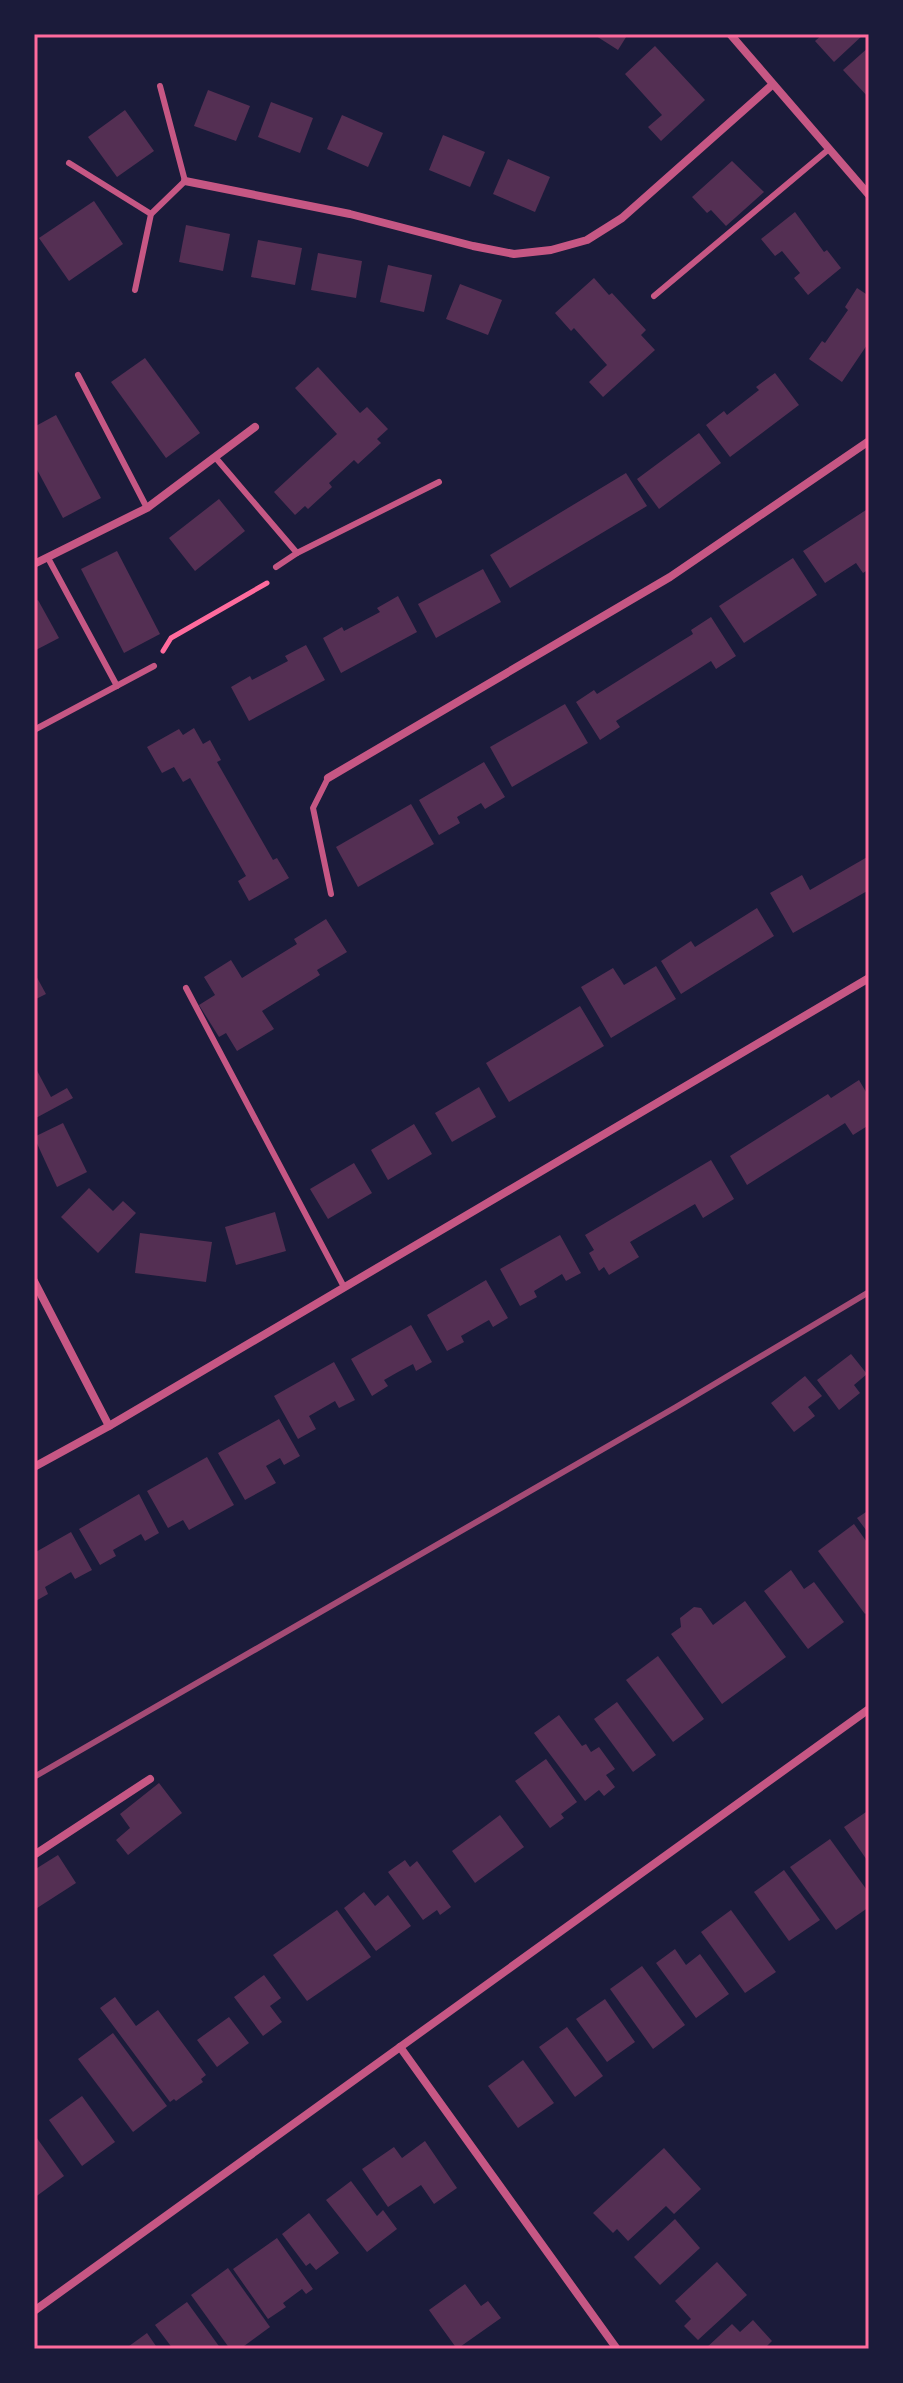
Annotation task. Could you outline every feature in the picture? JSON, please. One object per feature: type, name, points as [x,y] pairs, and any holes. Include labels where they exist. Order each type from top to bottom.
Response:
[{"type":"street","points":[[730,34],[869,195]]},
{"type":"street","points":[[185,181],[350,214],[514,254],[551,250],[587,240],[622,218],[772,85]]},
{"type":"street","points":[[34,564],[147,508],[255,427]]},
{"type":"street","points":[[328,778],[670,577],[869,441]]},
{"type":"street","points":[[34,1467],[109,1426],[869,978]]},
{"type":"street","points":[[34,1281],[109,1426]]},
{"type":"street","points":[[34,2311],[869,1709]]},
{"type":"street","points":[[34,1855],[150,1779]]},
{"type":"street","points":[[400,2047],[617,2349]]},
{"type":"lane","points":[[135,290],[151,214],[185,181],[160,86]]},
{"type":"lane","points":[[654,296],[829,149]]},
{"type":"lane","points":[[69,163],[151,214]]},
{"type":"lane","points":[[78,375],[147,508]]},
{"type":"lane","points":[[215,457],[297,553]]},
{"type":"lane","points":[[276,567],[297,553],[439,482]]},
{"type":"lane","points":[[48,558],[117,686]]},
{"type":"lane","points":[[34,730],[154,666]]},
{"type":"lane","points":[[328,778],[313,808],[331,894]]},
{"type":"lane","points":[[186,988],[344,1287]]},
{"type":"path","points":[[154,666],[171,638],[269,582],[276,567]]},
{"type":"building","points":[[593,34],[628,34],[618,50]]},
{"type":"building","points":[[823,34],[864,34],[834,62],[815,41]]},
{"type":"building","points":[[655,46],[705,100],[661,141],[648,127],[662,115],[625,74]]},
{"type":"building","points":[[869,47],[869,98],[843,70]]},
{"type":"building","points":[[208,90],[250,106],[236,141],[194,126]]},
{"type":"building","points":[[271,102],[313,118],[300,153],[258,137]]},
{"type":"building","points":[[125,110],[154,151],[117,177],[88,137]]},
{"type":"building","points":[[342,115],[383,133],[368,167],[327,149]]},
{"type":"building","points":[[443,135],[485,152],[470,187],[429,170]]},
{"type":"building","points":[[508,159],[550,177],[535,212],[493,194]]},
{"type":"building","points":[[732,161],[764,192],[726,226],[711,210],[707,213],[692,197]]},
{"type":"building","points":[[94,201],[123,244],[69,281],[39,238]]},
{"type":"building","points":[[795,212],[824,252],[827,250],[841,268],[808,295],[794,278],[800,273],[782,251],[775,256],[761,239]]},
{"type":"building","points":[[186,225],[230,234],[223,271],[179,262]]},
{"type":"building","points":[[258,240],[302,248],[295,285],[251,277]]},
{"type":"building","points":[[318,253],[362,261],[356,298],[311,290]]},
{"type":"building","points":[[388,265],[432,275],[424,312],[380,302]]},
{"type":"building","points":[[594,278],[646,330],[641,335],[655,350],[603,397],[589,382],[607,365],[574,328],[571,331],[555,313]]},
{"type":"building","points":[[460,284],[502,300],[488,335],[446,319]]},
{"type":"building","points":[[857,288],[869,296],[869,342],[842,382],[809,359],[822,341],[825,343],[848,310],[845,307]]},
{"type":"building","points":[[145,358],[200,433],[166,458],[111,382]]},
{"type":"building","points":[[318,367],[360,413],[367,407],[388,429],[377,439],[381,443],[358,464],[354,460],[329,483],[332,487],[308,509],[305,506],[295,515],[274,492],[337,434],[295,388]]},
{"type":"building","points":[[775,373],[799,405],[730,457],[706,425],[724,411],[727,415]]},
{"type":"building","points":[[56,415],[101,498],[63,518],[34,464],[34,427]]},
{"type":"building","points":[[699,433],[721,463],[659,509],[637,479]]},
{"type":"building","points":[[626,473],[647,506],[510,588],[490,555]]},
{"type":"building","points":[[219,499],[245,531],[195,571],[169,538]]},
{"type":"building","points":[[866,510],[869,515],[869,569],[863,573],[856,563],[825,583],[803,551]]},
{"type":"building","points":[[117,551],[160,634],[124,653],[81,569]]},
{"type":"building","points":[[793,558],[817,595],[744,643],[719,606]]},
{"type":"building","points":[[483,569],[501,602],[436,638],[418,604]]},
{"type":"building","points":[[398,596],[417,632],[341,673],[323,638],[380,612],[377,608]]},
{"type":"building","points":[[38,600],[59,638],[34,651],[34,602]]},
{"type":"building","points":[[711,617],[736,656],[716,669],[711,661],[616,721],[620,727],[600,740],[576,702],[594,690],[597,694],[693,634],[691,630]]},
{"type":"building","points":[[306,645],[325,680],[249,721],[231,687],[288,661],[285,656]]},
{"type":"building","points":[[565,704],[588,743],[512,787],[490,747]]},
{"type":"building","points":[[194,728],[203,744],[210,740],[221,760],[217,762],[273,860],[277,858],[289,878],[249,901],[238,881],[246,876],[190,778],[183,782],[174,767],[162,773],[147,747],[179,729],[183,735]]},
{"type":"building","points":[[484,762],[505,797],[485,809],[481,803],[457,817],[460,823],[439,835],[419,800]]},
{"type":"building","points":[[411,804],[434,844],[358,887],[336,847]]},
{"type":"building","points":[[869,856],[869,890],[793,933],[770,893],[802,875],[810,890]]},
{"type":"building","points":[[757,908],[774,936],[681,994],[661,961],[691,941],[695,947]]},
{"type":"building","points":[[326,919],[347,952],[317,970],[320,975],[262,1011],[274,1029],[237,1051],[226,1033],[219,1037],[199,1005],[215,995],[204,977],[231,960],[242,978],[297,944],[294,939]]},
{"type":"building","points":[[656,966],[676,999],[611,1038],[581,987],[613,968],[624,985]]},
{"type":"building","points":[[34,972],[46,994],[34,1000]]},
{"type":"building","points":[[580,1006],[604,1046],[509,1102],[486,1063]]},
{"type":"building","points":[[34,1065],[51,1097],[67,1088],[73,1098],[34,1119]]},
{"type":"building","points":[[859,1080],[869,1097],[869,1125],[853,1135],[845,1123],[747,1185],[730,1156],[828,1094],[831,1098]]},
{"type":"building","points":[[479,1087],[496,1117],[452,1142],[435,1113]]},
{"type":"building","points":[[63,1123],[87,1172],[57,1187],[34,1137]]},
{"type":"building","points":[[414,1124],[432,1154],[388,1180],[371,1150]]},
{"type":"building","points":[[711,1160],[734,1199],[703,1218],[695,1204],[630,1242],[639,1257],[609,1275],[604,1267],[599,1271],[589,1253],[594,1250],[585,1235]]},
{"type":"building","points":[[354,1163],[372,1193],[328,1219],[310,1189]]},
{"type":"building","points":[[89,1188],[113,1211],[123,1201],[136,1213],[98,1253],[61,1217]]},
{"type":"building","points":[[275,1212],[286,1251],[236,1265],[225,1227]]},
{"type":"building","points":[[140,1233],[212,1242],[206,1282],[135,1273]]},
{"type":"building","points":[[560,1235],[581,1273],[566,1281],[562,1274],[534,1291],[537,1297],[520,1306],[500,1269]]},
{"type":"building","points":[[486,1280],[508,1318],[493,1327],[489,1320],[461,1336],[464,1342],[447,1351],[427,1315]]},
{"type":"building","points":[[411,1325],[432,1362],[416,1371],[413,1364],[398,1372],[384,1380],[388,1386],[372,1396],[351,1359]]},
{"type":"building","points":[[851,1354],[867,1374],[854,1385],[860,1393],[839,1410],[817,1380]]},
{"type":"building","points":[[334,1362],[355,1400],[339,1408],[335,1401],[309,1416],[316,1429],[298,1439],[274,1396]]},
{"type":"building","points":[[805,1376],[822,1396],[808,1407],[815,1416],[794,1432],[771,1403]]},
{"type":"building","points":[[279,1419],[300,1456],[284,1465],[280,1458],[266,1466],[276,1483],[245,1500],[218,1453]]},
{"type":"building","points":[[207,1457],[234,1505],[189,1530],[183,1520],[168,1528],[147,1491]]},
{"type":"building","points":[[139,1494],[159,1533],[145,1541],[141,1534],[113,1550],[116,1556],[100,1565],[79,1529]]},
{"type":"building","points":[[869,1510],[869,1534],[857,1518]]},
{"type":"building","points":[[854,1524],[869,1545],[869,1611],[865,1614],[818,1551]]},
{"type":"building","points":[[71,1532],[92,1570],[75,1579],[71,1572],[45,1587],[48,1594],[34,1602],[34,1553]]},
{"type":"building","points":[[791,1570],[804,1589],[814,1582],[844,1622],[808,1649],[764,1591]]},
{"type":"building","points":[[745,1601],[786,1657],[722,1704],[671,1634],[681,1627],[680,1618],[694,1607],[701,1608],[713,1625]]},
{"type":"building","points":[[658,1656],[704,1719],[673,1742],[626,1680]]},
{"type":"building","points":[[617,1702],[656,1755],[633,1772],[594,1719]]},
{"type":"building","points":[[559,1715],[582,1746],[586,1744],[591,1752],[599,1747],[615,1769],[606,1775],[615,1787],[604,1796],[599,1790],[585,1801],[534,1733]]},
{"type":"building","points":[[546,1759],[577,1802],[561,1814],[564,1818],[550,1828],[515,1781]]},
{"type":"building","points":[[159,1783],[182,1813],[128,1855],[116,1840],[130,1828],[120,1814]]},
{"type":"building","points":[[869,1810],[869,1863],[844,1827]]},
{"type":"building","points":[[500,1815],[524,1847],[475,1883],[452,1851]]},
{"type":"building","points":[[830,1839],[869,1893],[869,1907],[836,1930],[790,1867]]},
{"type":"building","points":[[58,1855],[76,1883],[34,1910],[34,1870]]},
{"type":"building","points":[[405,1860],[410,1867],[417,1861],[451,1907],[440,1915],[437,1910],[423,1920],[388,1872]]},
{"type":"building","points":[[784,1870],[820,1920],[789,1941],[754,1892]]},
{"type":"building","points":[[364,1892],[375,1906],[388,1895],[411,1926],[376,1951],[344,1908]]},
{"type":"building","points":[[337,1910],[371,1957],[307,2001],[273,1955]]},
{"type":"building","points":[[731,1910],[776,1972],[745,1993],[701,1932]]},
{"type":"building","points":[[675,1949],[686,1965],[700,1954],[729,1994],[696,2018],[656,1963]]},
{"type":"building","points":[[642,1966],[685,2025],[653,2049],[610,1989]]},
{"type":"building","points":[[264,1975],[281,1998],[270,2006],[282,2022],[263,2036],[234,1997]]},
{"type":"building","points":[[115,1997],[136,2026],[158,2010],[206,2075],[201,2079],[203,2082],[170,2102],[100,2008]]},
{"type":"building","points":[[605,1999],[635,2042],[607,2062],[576,2019]]},
{"type":"building","points":[[229,2017],[249,2043],[217,2067],[197,2040]]},
{"type":"building","points":[[567,2027],[603,2076],[575,2097],[539,2047]]},
{"type":"building","points":[[113,2033],[167,2106],[133,2132],[78,2059]]},
{"type":"building","points":[[523,2060],[554,2103],[518,2128],[488,2086]]},
{"type":"building","points":[[82,2096],[115,2142],[82,2166],[49,2120]]},
{"type":"building","points":[[34,2134],[64,2176],[34,2198]]},
{"type":"building","points":[[425,2141],[457,2188],[434,2204],[421,2185],[388,2207],[362,2169],[394,2147],[402,2158]]},
{"type":"building","points":[[664,2148],[701,2189],[674,2214],[666,2206],[628,2241],[617,2229],[613,2233],[593,2213]]},
{"type":"building","points":[[351,2181],[377,2216],[383,2210],[397,2229],[367,2252],[326,2200]]},
{"type":"building","points":[[309,2213],[339,2253],[316,2270],[310,2263],[306,2266],[282,2234]]},
{"type":"building","points":[[675,2219],[700,2248],[660,2285],[634,2257]]},
{"type":"building","points":[[277,2238],[313,2289],[306,2294],[302,2289],[283,2303],[286,2307],[268,2319],[233,2269]]},
{"type":"building","points":[[717,2262],[747,2295],[698,2340],[684,2326],[691,2319],[675,2301]]},
{"type":"building","points":[[228,2268],[270,2327],[240,2349],[230,2349],[191,2295]]},
{"type":"building","points":[[465,2284],[481,2306],[488,2301],[501,2318],[457,2349],[429,2310]]},
{"type":"building","points":[[187,2302],[221,2349],[173,2349],[155,2325]]},
{"type":"building","points":[[753,2320],[772,2341],[764,2349],[705,2349],[732,2324],[740,2332]]},
{"type":"building","points":[[147,2333],[158,2349],[125,2349]]},
{"type":"railway","points":[[34,1777],[676,1407],[869,1292]]}]
